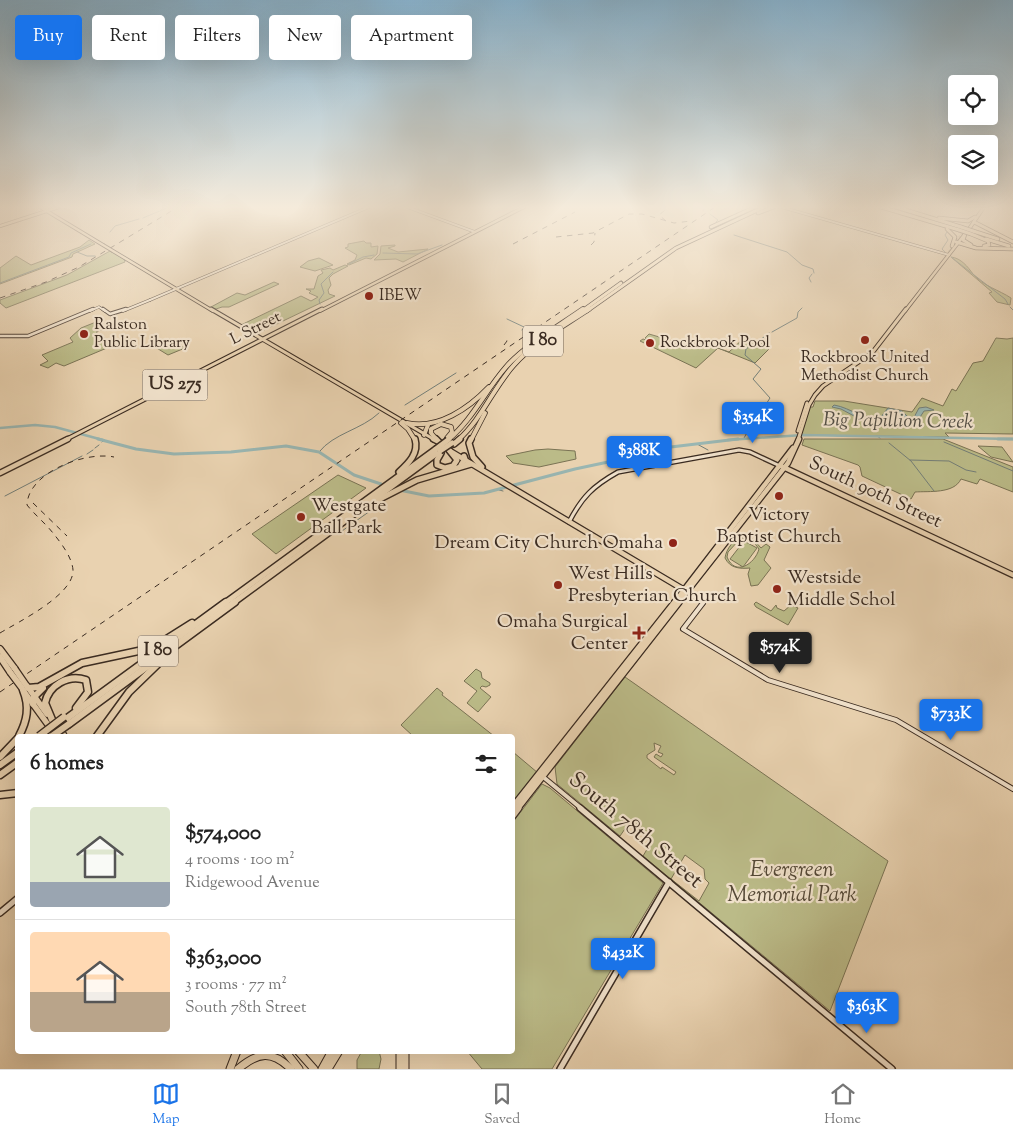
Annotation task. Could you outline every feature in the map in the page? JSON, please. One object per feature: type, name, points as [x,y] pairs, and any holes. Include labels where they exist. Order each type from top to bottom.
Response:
[{"type":"highway","name":"I 80","points":[[450,445],[472,418],[512,360],[657,257]]},
{"type":"highway","name":"I 80","points":[[450,445],[470,429],[511,368],[528,352],[663,257]]},
{"type":"highway","points":[[482,467],[471,454],[470,441],[511,368]]},
{"type":"highway","points":[[423,434],[426,427],[433,422],[473,402],[501,374]]},
{"type":"highway","points":[[404,423],[420,426],[433,422]]},
{"type":"highway","points":[[380,493],[409,463],[416,448],[414,436],[404,423]]},
{"type":"highway","points":[[445,424],[451,428],[450,445],[456,460],[453,466],[444,468],[437,465],[439,447],[431,433],[431,428],[436,425],[445,424]]},
{"type":"highway","points":[[439,447],[450,445]]},
{"type":"highway","points":[[439,447],[450,445]]},
{"type":"highway","name":"I 80","points":[[44,734],[128,681],[332,531],[396,478],[439,447]]},
{"type":"highway","points":[[451,470],[461,465],[465,458]]},
{"type":"highway","points":[[380,493],[471,464]]},
{"type":"highway","name":"I 80","points":[[54,734],[67,721],[311,539],[380,493]]},
{"type":"highway","points":[[19,734],[28,713],[25,688],[32,690],[39,688],[72,667],[86,662],[134,653],[154,646],[251,584]]},
{"type":"highway","points":[[98,734],[129,692],[149,671],[242,597]]},
{"type":"highway","points":[[33,704],[34,697],[72,667]]},
{"type":"highway","points":[[52,723],[45,703],[50,692],[66,680],[75,677],[84,679],[89,686],[86,697],[67,721],[62,734]]},
{"type":"highway","points":[[0,757],[15,740]]},
{"type":"highway","points":[[0,766],[15,755]]},
{"type":"highway","points":[[0,774],[15,764]]},
{"type":"highway","points":[[0,795],[15,793]]},
{"type":"main road","points":[[125,257],[423,434],[439,447]]},
{"type":"main road","points":[[0,336],[26,337],[99,307],[112,314],[150,300],[251,257]]},
{"type":"main road","name":"L Street","points":[[0,472],[424,257]]},
{"type":"main road","points":[[515,805],[541,776],[792,455],[809,405],[817,393],[867,358],[947,257]]},
{"type":"main road","points":[[450,445],[471,464],[703,603],[683,629],[760,677],[879,714],[907,726],[1013,789]]},
{"type":"main road","name":"South 90th Street","points":[[569,522],[579,502],[611,474],[737,450],[746,451],[1013,575]]},
{"type":"main road","points":[[465,458],[482,467],[502,482]]},
{"type":"main road","points":[[515,812],[678,598],[735,530],[782,467]]},
{"type":"main road","points":[[735,530],[742,530]]},
{"type":"main road","points":[[634,560],[685,591]]},
{"type":"main road","points":[[671,584],[679,591],[678,598]]},
{"type":"main road","points":[[0,649],[33,704],[52,723]]},
{"type":"main road","points":[[0,657],[13,671]]},
{"type":"main road","points":[[25,688],[34,697],[52,723]]},
{"type":"main road","name":"South 78th Street","points":[[541,776],[892,1069]]},
{"type":"main road","points":[[560,1069],[669,882]]},
{"type":"main road","points":[[0,912],[15,900]]},
{"type":"main road","points":[[230,1069],[237,1054]]},
{"type":"main road","points":[[238,1069],[250,1059],[267,1054],[280,1058],[291,1069]]},
{"type":"main road","points":[[288,1054],[299,1069]]},
{"type":"main road","points":[[300,1054],[313,1069]]},
{"type":"main road","points":[[326,1067],[331,1054]]},
{"type":"main road","points":[[326,1067],[337,1054]]},
{"type":"main road","points":[[400,1054],[400,1069]]},
{"type":"main road","points":[[405,1054],[405,1069]]},
{"type":"green space","points":[[15,257],[31,265],[53,257],[72,257],[0,284],[0,268]]},
{"type":"green space","points":[[99,257],[120,257],[125,262],[6,308],[0,303],[0,300],[67,275]]},
{"type":"green space","points":[[356,257],[374,257],[347,264],[355,260]]},
{"type":"green space","points":[[377,257],[413,257],[403,262],[396,259],[374,260]]},
{"type":"green space","points":[[951,257],[964,263],[981,282],[1011,298],[1010,305],[997,302],[989,293],[992,292]]},
{"type":"green space","points":[[319,258],[333,265],[315,271],[300,267],[308,261]]},
{"type":"green space","points":[[345,265],[348,266],[329,278],[331,285],[328,290],[329,294],[335,296],[258,333],[241,325],[301,296],[311,301],[318,297],[309,293],[311,291],[306,289],[314,289],[318,276],[323,273],[321,270],[330,268],[333,270]]},
{"type":"green space","points":[[274,282],[279,284],[229,307],[216,309],[211,307],[237,293],[245,295]]},
{"type":"green space","points":[[96,322],[102,326],[98,329],[103,329],[96,332],[114,345],[64,366],[56,363],[48,368],[40,365],[48,361],[42,355],[73,342],[70,338],[81,328]]},
{"type":"green space","points":[[649,334],[673,341],[707,344],[718,348],[696,368],[640,341],[646,340],[645,338]]},
{"type":"green space","points":[[745,337],[771,347],[755,363],[718,348],[729,352]]},
{"type":"green space","points":[[996,338],[1013,338],[1013,434],[945,433],[949,437],[801,435],[809,407],[813,407],[815,401],[844,401],[912,412],[922,398],[943,406],[952,389],[956,391],[973,363],[983,361]]},
{"type":"green space","points":[[166,339],[185,348],[168,355],[155,347],[156,344]]},
{"type":"green space","points":[[804,439],[943,439],[1013,467],[1013,492],[980,479],[977,484],[961,479],[958,484],[947,489],[915,492],[911,499],[862,476],[858,465],[802,445]]},
{"type":"green space","points":[[978,446],[1002,447],[1013,462],[991,457]]},
{"type":"green space","points":[[535,450],[575,451],[576,459],[539,467],[513,463],[506,456]]},
{"type":"green space","name":"Westgate Ball Park","points":[[338,475],[366,488],[276,554],[252,534]]},
{"type":"green space","points":[[742,537],[753,539],[761,548],[766,544],[770,547],[764,560],[771,568],[758,585],[751,586],[748,574],[750,568],[735,567],[729,564],[725,558],[729,548],[733,542]],"holes":[[[741,538],[753,541],[759,549],[753,559],[740,567],[731,563],[727,557],[728,552]]]},
{"type":"green space","points":[[744,541],[757,548],[743,567],[730,559]]},
{"type":"green space","points":[[756,602],[771,611],[776,605],[777,608],[784,611],[791,605],[798,608],[788,625],[756,607],[754,604]]},
{"type":"green space","points":[[476,669],[481,672],[482,678],[490,683],[486,687],[482,686],[480,688],[491,697],[478,712],[467,703],[477,691],[464,681]]},
{"type":"green space","name":"Evergreen Memorial Park","points":[[625,677],[888,861],[830,1011],[643,856],[652,841],[629,823],[620,836],[557,784],[555,767]],"holes":[[[654,743],[661,746],[658,752],[663,754],[661,757],[656,754],[654,757],[676,772],[674,775],[662,767],[661,769],[647,758],[647,755],[655,750]],[[685,855],[704,869],[705,879],[709,883],[699,901],[671,879]]]},
{"type":"green space","points":[[437,688],[443,693],[442,695],[491,734],[411,734],[401,725]]},
{"type":"green space","points":[[515,754],[538,773],[515,802]]},
{"type":"green space","points":[[542,784],[550,788],[663,883],[552,1069],[482,1069],[470,1054],[515,1054],[515,819]]},
{"type":"green space","points":[[360,1054],[380,1054],[381,1059],[379,1069],[357,1069],[357,1060]]},
{"type":"water","points":[[834,405],[868,418],[880,418],[888,408],[902,411],[912,421],[919,408],[926,407],[934,410],[924,411],[915,425],[896,413],[887,415],[884,422],[867,423],[841,409],[832,407]]},
{"type":"waterway","points":[[0,283],[69,257]]},
{"type":"waterway","points":[[349,264],[364,257]]},
{"type":"waterway","points":[[793,257],[802,265],[813,269],[814,273]]},
{"type":"waterway","points":[[951,257],[1005,299],[1008,304]]},
{"type":"waterway","points":[[320,304],[319,300],[324,293],[321,284],[333,272]]},
{"type":"waterway","points":[[811,282],[809,278],[812,274]]},
{"type":"waterway","points":[[1010,307],[1013,310]]},
{"type":"waterway","points":[[772,332],[797,318],[798,312],[802,308]]},
{"type":"waterway","points":[[507,319],[524,327],[522,330]]},
{"type":"waterway","points":[[760,340],[769,333]]},
{"type":"waterway","points":[[744,438],[770,398],[753,379],[761,369],[745,355],[746,349],[757,342]]},
{"type":"waterway","points":[[405,405],[456,373]]},
{"type":"waterway","points":[[319,452],[332,440],[364,424],[379,413]]},
{"type":"waterway","name":"Big Papillion Creek","points":[[0,428],[35,425],[55,427],[103,440]]},
{"type":"waterway","name":"Big Papillion Creek","points":[[732,440],[803,435],[1013,439],[998,439]]},
{"type":"waterway","name":"Big Papillion Creek","points":[[98,439],[136,449],[174,454],[231,452],[286,446],[319,452],[354,475],[381,484]]},
{"type":"waterway","name":"Big Papillion Creek","points":[[732,440],[738,439]]},
{"type":"waterway","name":"Big Papillion Creek","points":[[399,490],[429,496],[484,493],[575,469],[627,458],[654,449],[732,440]]},
{"type":"waterway","points":[[944,442],[1013,471]]},
{"type":"waterway","points":[[889,443],[911,461],[934,491]]},
{"type":"waterway","name":"Big Papillion Creek","points":[[697,444],[708,450]]},
{"type":"waterway","points":[[95,448],[99,445]]},
{"type":"waterway","points":[[87,454],[93,450]]},
{"type":"waterway","points":[[5,496],[82,456]]},
{"type":"waterway","points":[[910,460],[949,461],[966,470],[976,472]]},
{"type":"waterway","name":"Big Papillion Creek","points":[[499,490],[503,491]]},
{"type":"waterway","points":[[342,531],[384,501]]},
{"type":"railway","points":[[0,298],[46,282],[96,257]]},
{"type":"railway","points":[[0,692],[641,257]]},
{"type":"railway","points":[[504,345],[507,341],[506,336]]},
{"type":"railway","points":[[0,633],[44,607],[55,598],[65,589],[71,579],[73,570],[71,560],[63,546],[27,505],[30,493],[37,483],[60,466],[89,457],[114,457]]},
{"type":"railway","points":[[33,503],[67,536]]},
{"type":"place","name":"IBEW","points":[[369,296]]},
{"type":"place","name":"Ralston Public Library","points":[[84,334]]},
{"type":"place","name":"Rockbrook United Methodist Church","points":[[865,340]]},
{"type":"place","name":"Rockbrook Pool","points":[[650,343]]},
{"type":"place","name":"Victory Baptist Church","points":[[779,496]]},
{"type":"place","name":"Westgate Ball Park","points":[[301,517]]},
{"type":"place","name":"Dream City Church Omaha","points":[[673,543]]},
{"type":"place","name":"West Hills Presbyterian Church","points":[[558,585]]},
{"type":"place","name":"Westside Middle Schol","points":[[777,589]]},
{"type":"place","name":"Omaha Surgical Center","points":[[639,633]]}]
